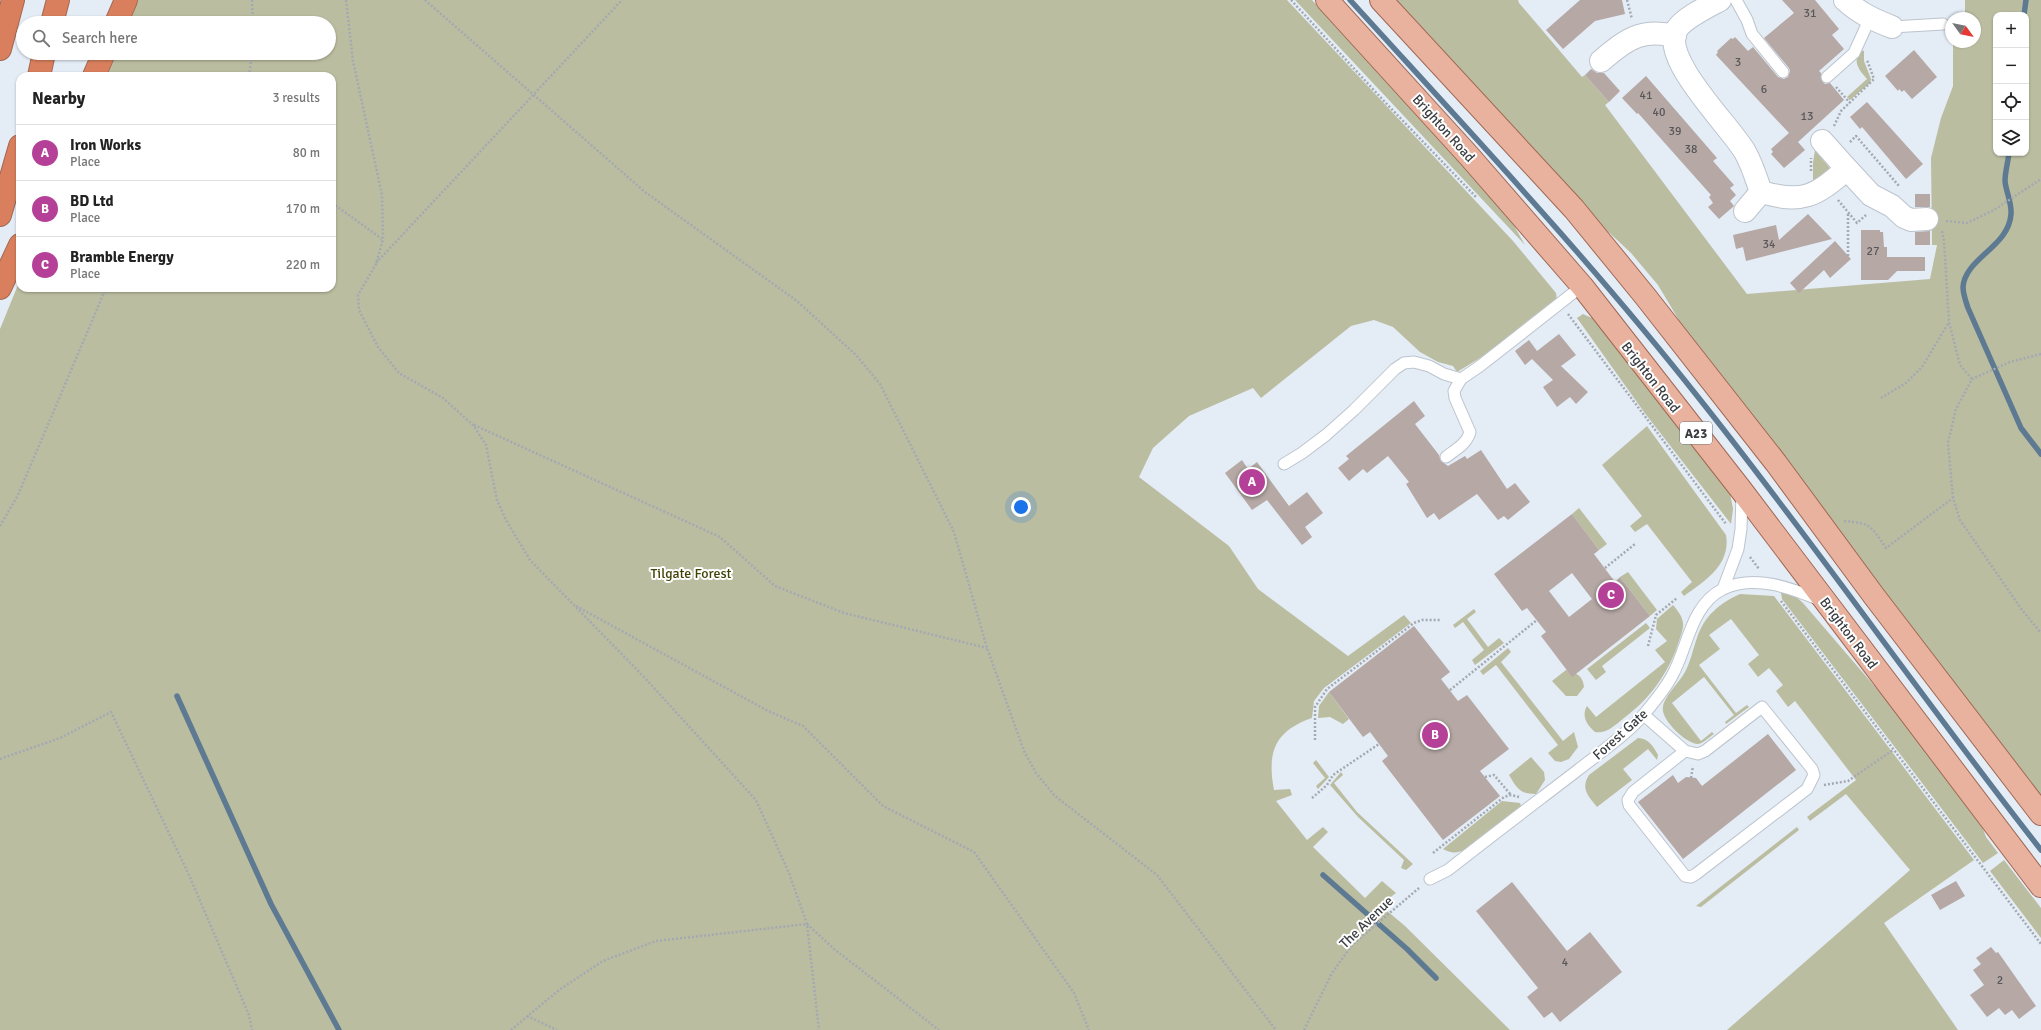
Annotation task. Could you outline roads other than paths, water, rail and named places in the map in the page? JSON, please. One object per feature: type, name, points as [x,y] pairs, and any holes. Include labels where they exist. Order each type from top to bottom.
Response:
[{"type":"highway","points":[[0,49],[13,0]]},
{"type":"highway","points":[[54,16],[58,0]]},
{"type":"highway","points":[[119,16],[126,0]]},
{"type":"highway","points":[[40,72],[42,60]]},
{"type":"highway","points":[[96,72],[101,60]]},
{"type":"highway","points":[[0,215],[16,160]]},
{"type":"highway","points":[[0,288],[16,254]]},
{"type":"main road","name":"Brighton Road","points":[[1327,0],[1469,156],[1582,286],[1742,491],[2041,886]]},
{"type":"main road","points":[[1381,0],[1574,209],[1645,296],[1776,463],[1874,596],[2041,814]]},
{"type":"street","points":[[1845,0],[1853,8],[1870,18],[1892,27]]},
{"type":"street","points":[[1716,1],[1683,22],[1677,29],[1675,36],[1675,47],[1692,84],[1745,152],[1761,192]]},
{"type":"street","points":[[1601,61],[1621,44],[1636,36],[1661,33],[1675,36]]},
{"type":"street","points":[[1827,137],[1847,169],[1871,195],[1892,206],[1904,217],[1911,220],[1934,224]]},
{"type":"street","points":[[1761,192],[1775,196],[1809,195],[1818,192],[1847,169]]},
{"type":"street","points":[[1745,211],[1761,192]]},
{"type":"lane","points":[[1736,0],[1747,20],[1752,34],[1783,72]]},
{"type":"lane","points":[[1827,77],[1854,53],[1870,18]]},
{"type":"lane","points":[[1892,27],[1943,24]]},
{"type":"lane","points":[[1446,458],[1469,438],[1470,432],[1455,398],[1454,391],[1460,380],[1582,286]]},
{"type":"lane","points":[[1284,464],[1326,435],[1354,410],[1395,369],[1404,363],[1414,362],[1429,366],[1460,380]]},
{"type":"lane","points":[[1723,589],[1735,559],[1739,541],[1742,521],[1742,491]]},
{"type":"lane","name":"Forest Gate","points":[[1430,879],[1448,870],[1601,752],[1644,715],[1673,675],[1692,624],[1701,610],[1723,589],[1748,583],[1784,586],[1826,603]]},
{"type":"lane","points":[[1644,715],[1686,751],[1698,754],[1705,751],[1762,708],[1812,769],[1814,775],[1807,789],[1696,874],[1691,877],[1685,876],[1629,805],[1628,800],[1634,792],[1686,751]]},
{"type":"waterway","points":[[1350,0],[1571,245],[1657,346],[1785,509],[2041,850]]},
{"type":"waterway","points":[[2024,12],[2026,0]]},
{"type":"waterway","points":[[2008,156],[2005,174],[2006,189],[2011,210],[2008,225],[2003,235],[1971,268],[1966,277],[1963,290],[1968,308],[2021,428],[2041,454]]},
{"type":"waterway","points":[[177,696],[271,904],[339,1030]]},
{"type":"waterway","points":[[1323,875],[1407,949],[1436,978]]},
{"type":"place","name":"Iron Works","points":[[1252,482]]},
{"type":"place","name":"Bramble Energy","points":[[1611,595]]},
{"type":"place","name":"BD Ltd","points":[[1435,735]]},
{"type":"park label","name":"Tilgate Forest","points":[[691,573]]}]
